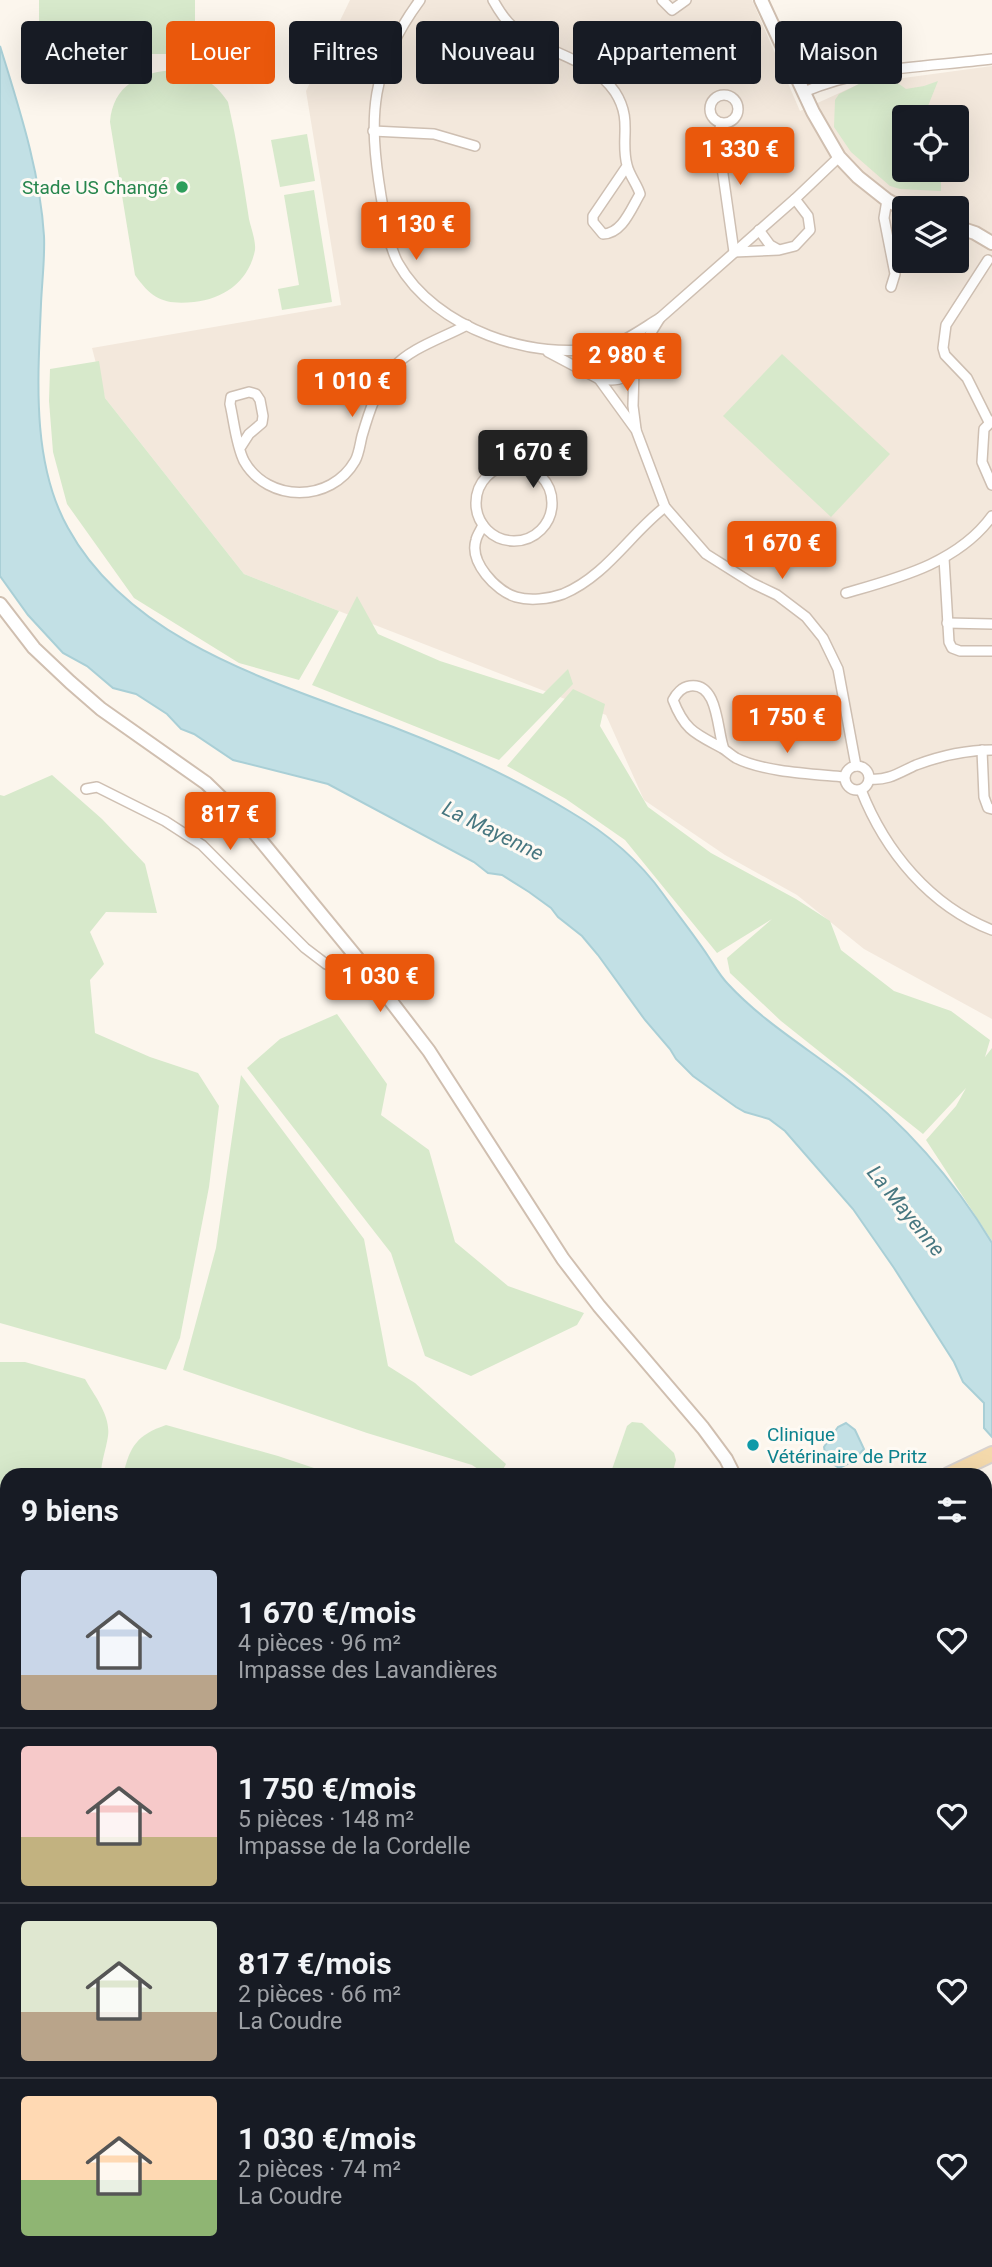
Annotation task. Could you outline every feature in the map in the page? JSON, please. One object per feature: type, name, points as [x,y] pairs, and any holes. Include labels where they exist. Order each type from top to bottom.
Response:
[{"type":"main road","points":[[963,1468],[992,1454]]},
{"type":"street","points":[[420,0],[402,25],[381,74],[374,106],[374,153],[384,216],[398,263],[422,293],[467,326],[495,339],[545,351],[599,379],[620,380],[628,376],[660,318]]},
{"type":"street","points":[[493,0],[513,28],[596,72],[616,94],[626,121],[627,166],[640,194],[618,230],[603,234],[594,225],[593,216],[627,166]]},
{"type":"street","points":[[662,0],[672,10],[687,0]]},
{"type":"street","points":[[761,0],[825,136],[839,157],[858,177],[892,202]]},
{"type":"street","points":[[804,92],[823,83],[862,73],[992,59]]},
{"type":"street","points":[[720,123],[718,139],[734,252]]},
{"type":"street","points":[[373,131],[434,134],[475,146]]},
{"type":"street","points":[[636,430],[599,379],[598,363],[606,347],[660,318],[839,157]]},
{"type":"street","points":[[734,252],[779,250],[795,246],[810,230],[808,216],[795,199]]},
{"type":"street","points":[[887,200],[884,218],[895,274],[891,287]]},
{"type":"street","points":[[760,230],[770,245],[779,250]]},
{"type":"street","points":[[969,231],[992,243]]},
{"type":"street","points":[[988,260],[946,325],[943,348],[945,355],[967,378],[991,421],[984,429],[982,462],[992,485]]},
{"type":"street","points":[[240,448],[249,434],[261,423],[263,416],[261,400],[256,394],[249,392],[231,397],[230,404],[240,448],[243,458],[253,473],[266,485],[297,494],[316,490],[331,482],[345,473],[355,461],[368,417],[381,386],[393,368],[415,352],[467,326]]},
{"type":"street","points":[[545,351],[606,347],[625,354],[634,369],[633,406],[636,430],[665,507],[706,554],[752,583],[777,595],[806,617],[823,638],[838,670],[856,766]]},
{"type":"street","points":[[515,465],[529,468],[541,476],[549,488],[551,515],[544,527],[533,537],[506,541],[493,535],[483,525],[477,513],[476,499],[489,474],[502,467],[515,465]]},
{"type":"street","points":[[483,525],[475,541],[475,552],[489,580],[515,597],[541,599],[563,594],[586,581],[606,566],[647,521],[665,507]]},
{"type":"street","points":[[846,593],[912,574],[944,558],[986,525],[992,516]]},
{"type":"street","points":[[944,558],[948,642],[952,648],[960,651],[992,651]]},
{"type":"street","points":[[0,604],[34,648],[70,682],[101,709],[206,783],[244,820],[367,970],[429,1051],[563,1259],[598,1306],[736,1468]]},
{"type":"street","points":[[947,623],[992,624]]},
{"type":"street","points":[[724,749],[719,734],[718,712],[707,693],[690,686],[676,694],[673,700],[677,711],[690,730],[738,759],[777,769],[844,777]]},
{"type":"street","points":[[870,779],[890,778],[917,765],[952,754],[987,750],[984,797],[988,808],[992,809]]},
{"type":"street","points":[[856,766],[867,771],[870,779],[867,786],[861,790],[849,788],[844,777],[848,769],[856,766]]},
{"type":"street","points":[[86,789],[97,787],[165,821],[202,845],[305,948],[326,964],[342,971],[367,970]]},
{"type":"street","points":[[861,790],[882,834],[912,875],[945,905],[992,930]]},
{"type":"street","points":[[726,1459],[730,1468]]},
{"type":"shaded area","points":[[350,0],[752,0],[775,53],[775,84],[788,84],[800,111],[859,84],[902,84],[902,78],[992,66],[992,1019],[864,949],[797,895],[725,855],[644,800],[606,715],[244,574],[105,398],[92,348],[341,305],[306,91],[309,84],[402,84],[402,21],[340,21]]},
{"type":"green space","points":[[39,0],[195,0],[195,21],[166,21],[166,54],[152,54],[152,21],[39,21]]},
{"type":"green space","name":"Stade US Changé","points":[[166,71],[166,84],[211,84],[228,102],[255,246],[247,271],[233,287],[215,297],[194,302],[160,299],[147,290],[135,275],[110,122],[116,99],[129,84],[152,84],[152,74]]},
{"type":"green space","points":[[938,81],[928,105],[892,105],[892,182],[941,182],[941,191],[890,186],[851,152],[834,127],[835,100],[839,94],[859,84],[899,84],[906,89]]},
{"type":"green space","points":[[307,134],[315,181],[280,187],[271,140]]},
{"type":"green space","points":[[314,190],[332,302],[282,310],[278,289],[299,285],[284,195]]},
{"type":"green space","points":[[782,354],[890,454],[831,517],[723,416]]},
{"type":"green space","points":[[99,361],[105,398],[244,574],[339,611],[299,680],[239,663],[134,598],[67,504],[53,452],[49,401],[50,369]]},
{"type":"green space","points":[[357,596],[378,634],[440,661],[543,694],[568,669],[573,684],[499,760],[312,685]]},
{"type":"green space","points":[[573,689],[605,704],[600,726],[648,807],[711,853],[796,899],[830,921],[841,950],[894,991],[951,1011],[990,1040],[985,1057],[992,1048],[992,1241],[926,1140],[956,1106],[966,1088],[923,1134],[781,1021],[730,973],[727,958],[772,919],[717,953],[625,840],[566,799],[507,766]]},
{"type":"green space","points":[[52,775],[102,819],[145,864],[157,913],[106,912],[90,932],[104,964],[90,980],[95,1033],[150,1057],[198,1073],[219,1106],[209,1187],[180,1338],[166,1370],[0,1323],[0,795],[4,796]]},
{"type":"green space","points":[[337,1014],[387,1084],[381,1115],[429,1150],[455,1242],[508,1286],[584,1313],[577,1325],[471,1376],[425,1356],[391,1253],[247,1068],[280,1039]]},
{"type":"green space","points":[[241,1075],[364,1239],[388,1366],[415,1383],[506,1464],[504,1468],[476,1468],[183,1370],[216,1248]]},
{"type":"green space","points":[[0,1362],[25,1362],[85,1379],[107,1421],[108,1436],[102,1468],[0,1468]]},
{"type":"green space","points":[[632,1422],[642,1423],[674,1453],[674,1468],[612,1468],[627,1426]]},
{"type":"green space","points":[[166,1425],[314,1468],[125,1468],[132,1449],[148,1433]]},
{"type":"water","name":"La Mayenne","points":[[0,46],[28,140],[42,212],[44,253],[38,390],[42,447],[56,502],[68,528],[93,565],[123,596],[196,647],[237,667],[415,735],[493,770],[582,819],[632,858],[654,882],[728,984],[770,1022],[847,1079],[889,1115],[945,1175],[992,1243],[992,1437],[984,1428],[984,1403],[963,1382],[954,1362],[853,1209],[785,1131],[769,1119],[736,1107],[693,1076],[645,1020],[582,936],[551,908],[502,875],[488,873],[474,862],[328,784],[233,760],[194,734],[181,729],[167,714],[136,694],[113,688],[87,666],[63,653],[28,615],[0,576]]},
{"type":"water","points":[[846,1423],[855,1430],[864,1449],[852,1462],[839,1468],[826,1459],[824,1447],[838,1427]]},
{"type":"place","name":"Stade US Changé","points":[[182,187]]},
{"type":"place","name":"Clinique Vétérinaire de Pritz","points":[[753,1445]]}]
